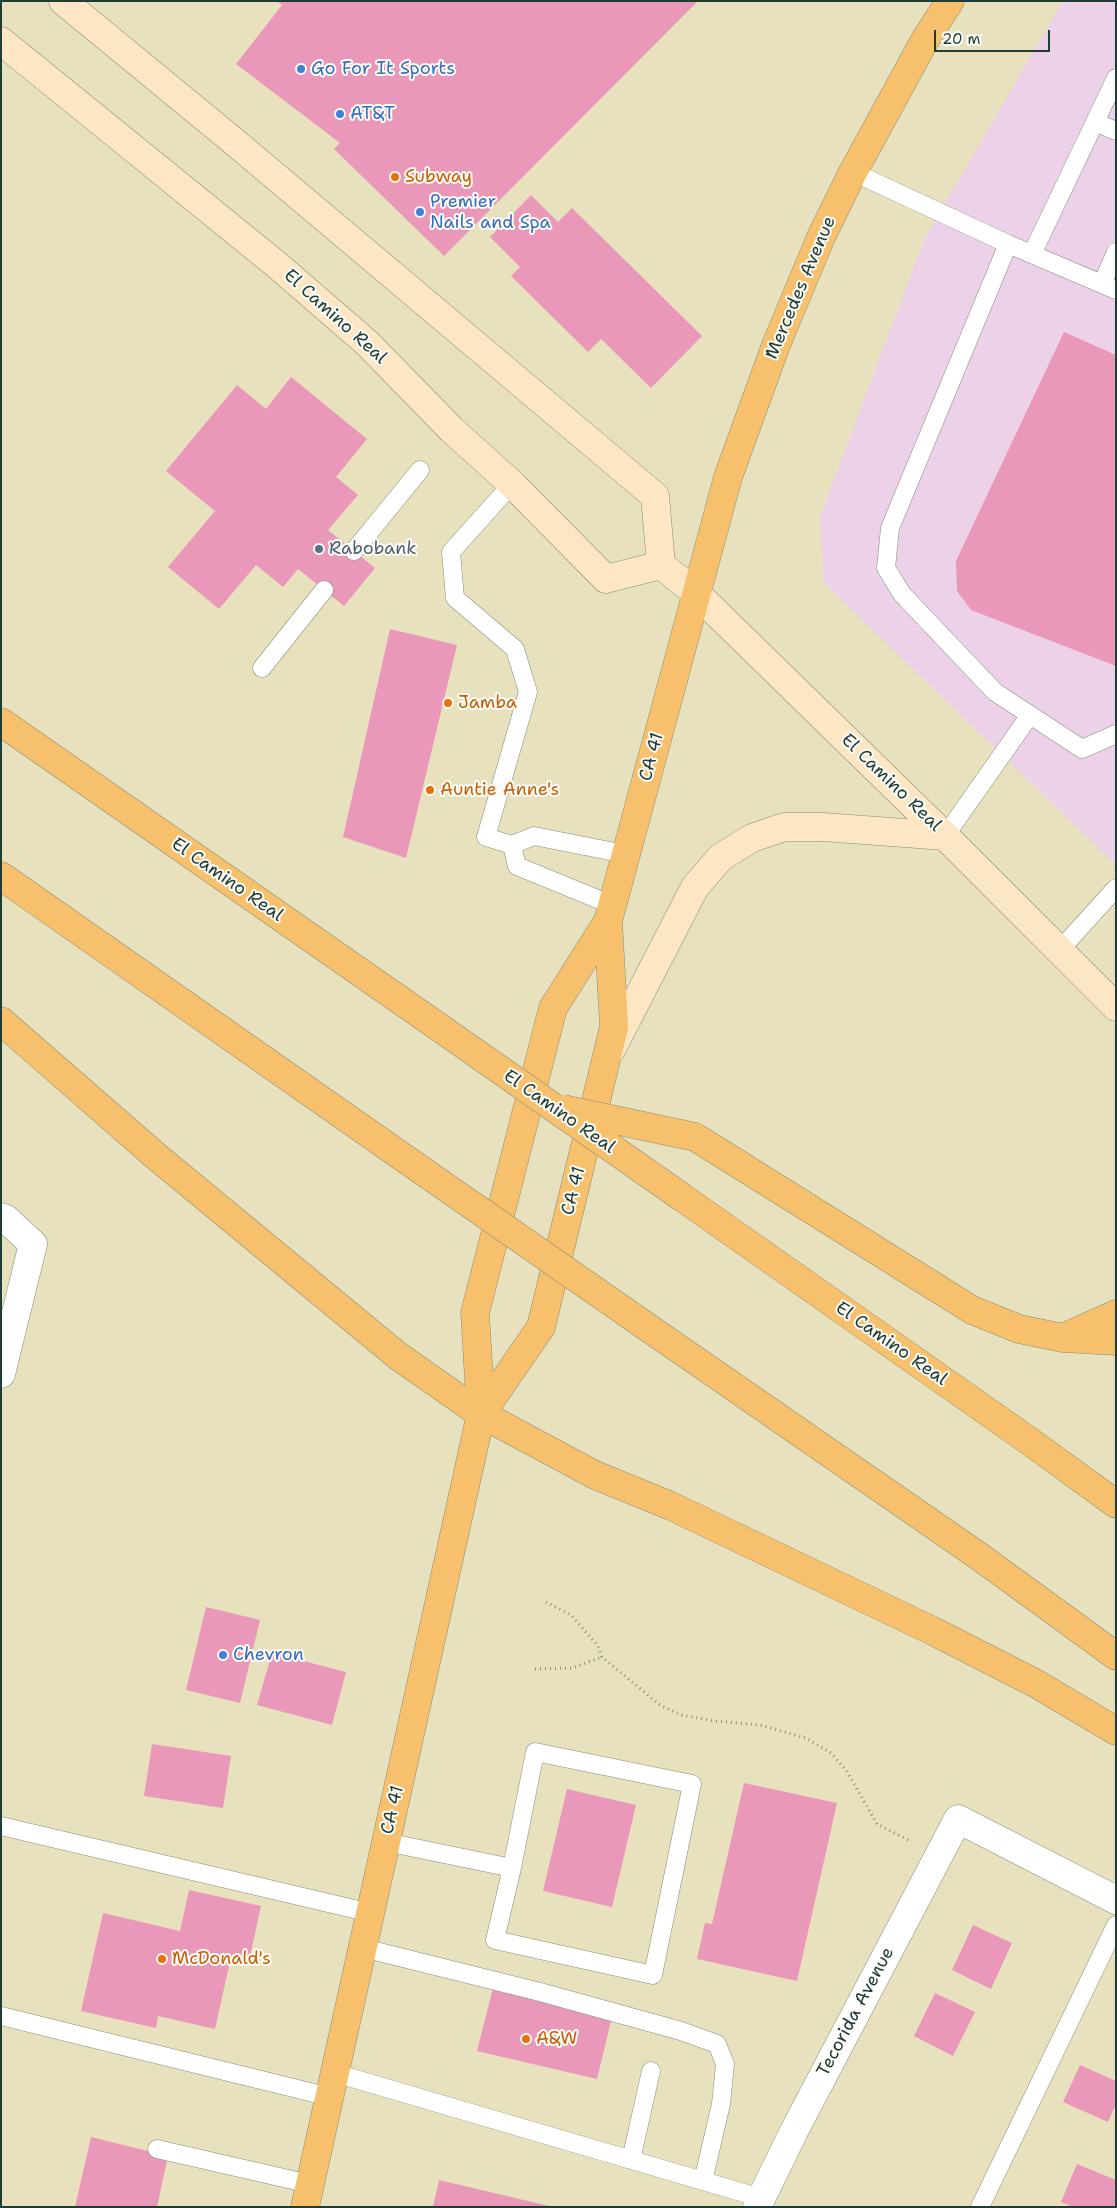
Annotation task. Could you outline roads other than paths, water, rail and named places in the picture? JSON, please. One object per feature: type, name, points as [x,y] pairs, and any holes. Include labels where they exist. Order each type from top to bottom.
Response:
[{"type":"main road","points":[[63,1],[156,76],[655,496],[661,565]]},
{"type":"main road","name":"Mercedes Avenue","points":[[696,593],[728,477],[776,345],[821,237],[853,172],[925,40],[950,1]]},
{"type":"main road","name":"El Camino Real","points":[[1,41],[285,271],[367,343],[452,430],[512,484],[606,579],[661,565],[696,593],[945,836],[1058,952],[1116,1007]]},
{"type":"main road","name":"CA 41","points":[[481,1414],[541,1327],[614,1027],[610,913],[696,593]]},
{"type":"main road","name":"El Camino Real","points":[[1,722],[1026,1438],[1116,1504]]},
{"type":"main road","points":[[605,1060],[695,887],[721,857],[752,838],[784,827],[823,827],[945,836]]},
{"type":"main road","points":[[1,876],[980,1557],[1116,1656]]},
{"type":"main road","name":"CA 41","points":[[307,2195],[481,1414],[475,1313],[553,1008],[610,913]]},
{"type":"main road","points":[[1,1021],[157,1157],[391,1350],[481,1414],[595,1475],[671,1506],[933,1631],[1036,1683],[1116,1731]]},
{"type":"main road","points":[[552,1107],[695,1137],[972,1310],[1019,1329],[1063,1338],[1116,1341]]},
{"type":"main road","points":[[1063,1338],[1116,1314]]},
{"type":"street","points":[[1,1217],[6,1219],[33,1244],[1,1374]]},
{"type":"street","name":"Tecorida Avenue","points":[[759,2202],[958,1819],[1116,1900]]},
{"type":"lane","points":[[1032,254],[1116,78]]},
{"type":"lane","points":[[1095,122],[1116,131]]},
{"type":"lane","points":[[853,172],[1008,244],[1109,287],[1116,252]]},
{"type":"lane","points":[[1008,244],[890,528],[886,568],[902,594],[995,692],[1082,749],[1116,734]]},
{"type":"lane","points":[[354,551],[420,470]]},
{"type":"lane","points":[[512,484],[451,552],[455,598],[515,649],[528,692],[486,837],[512,845],[534,836],[625,854]]},
{"type":"lane","points":[[262,668],[324,590]]},
{"type":"lane","points":[[945,836],[1030,715]]},
{"type":"lane","points":[[512,845],[517,866],[610,913]]},
{"type":"lane","points":[[1058,952],[1116,888]]},
{"type":"lane","points":[[535,1752],[692,1784],[653,1975],[495,1940],[512,1868],[535,1752]]},
{"type":"lane","points":[[1,1826],[371,1912]]},
{"type":"lane","points":[[386,1842],[512,1868]]},
{"type":"lane","points":[[980,2207],[1116,1925]]},
{"type":"lane","points":[[363,1948],[540,1992],[681,2031],[717,2044],[725,2064],[721,2104],[703,2181]]},
{"type":"lane","points":[[1,2016],[333,2085],[631,2160],[703,2181],[759,2202]]},
{"type":"lane","points":[[631,2160],[651,2071]]},
{"type":"lane","points":[[157,2149],[307,2195]]},
{"type":"place","name":"Go For It Sports","points":[[301,69]]},
{"type":"place","name":"AT&T","points":[[340,114]]},
{"type":"place","name":"Subway","points":[[395,177]]},
{"type":"place","name":"Premier Nails and Spa","points":[[420,212]]},
{"type":"place","name":"Rabobank","points":[[319,549]]},
{"type":"place","name":"Jamba","points":[[448,703]]},
{"type":"place","name":"Auntie Anne's","points":[[430,790]]},
{"type":"place","name":"Chevron","points":[[223,1655]]},
{"type":"place","name":"McDonald's","points":[[162,1959]]},
{"type":"place","name":"A&W","points":[[526,2039]]}]
